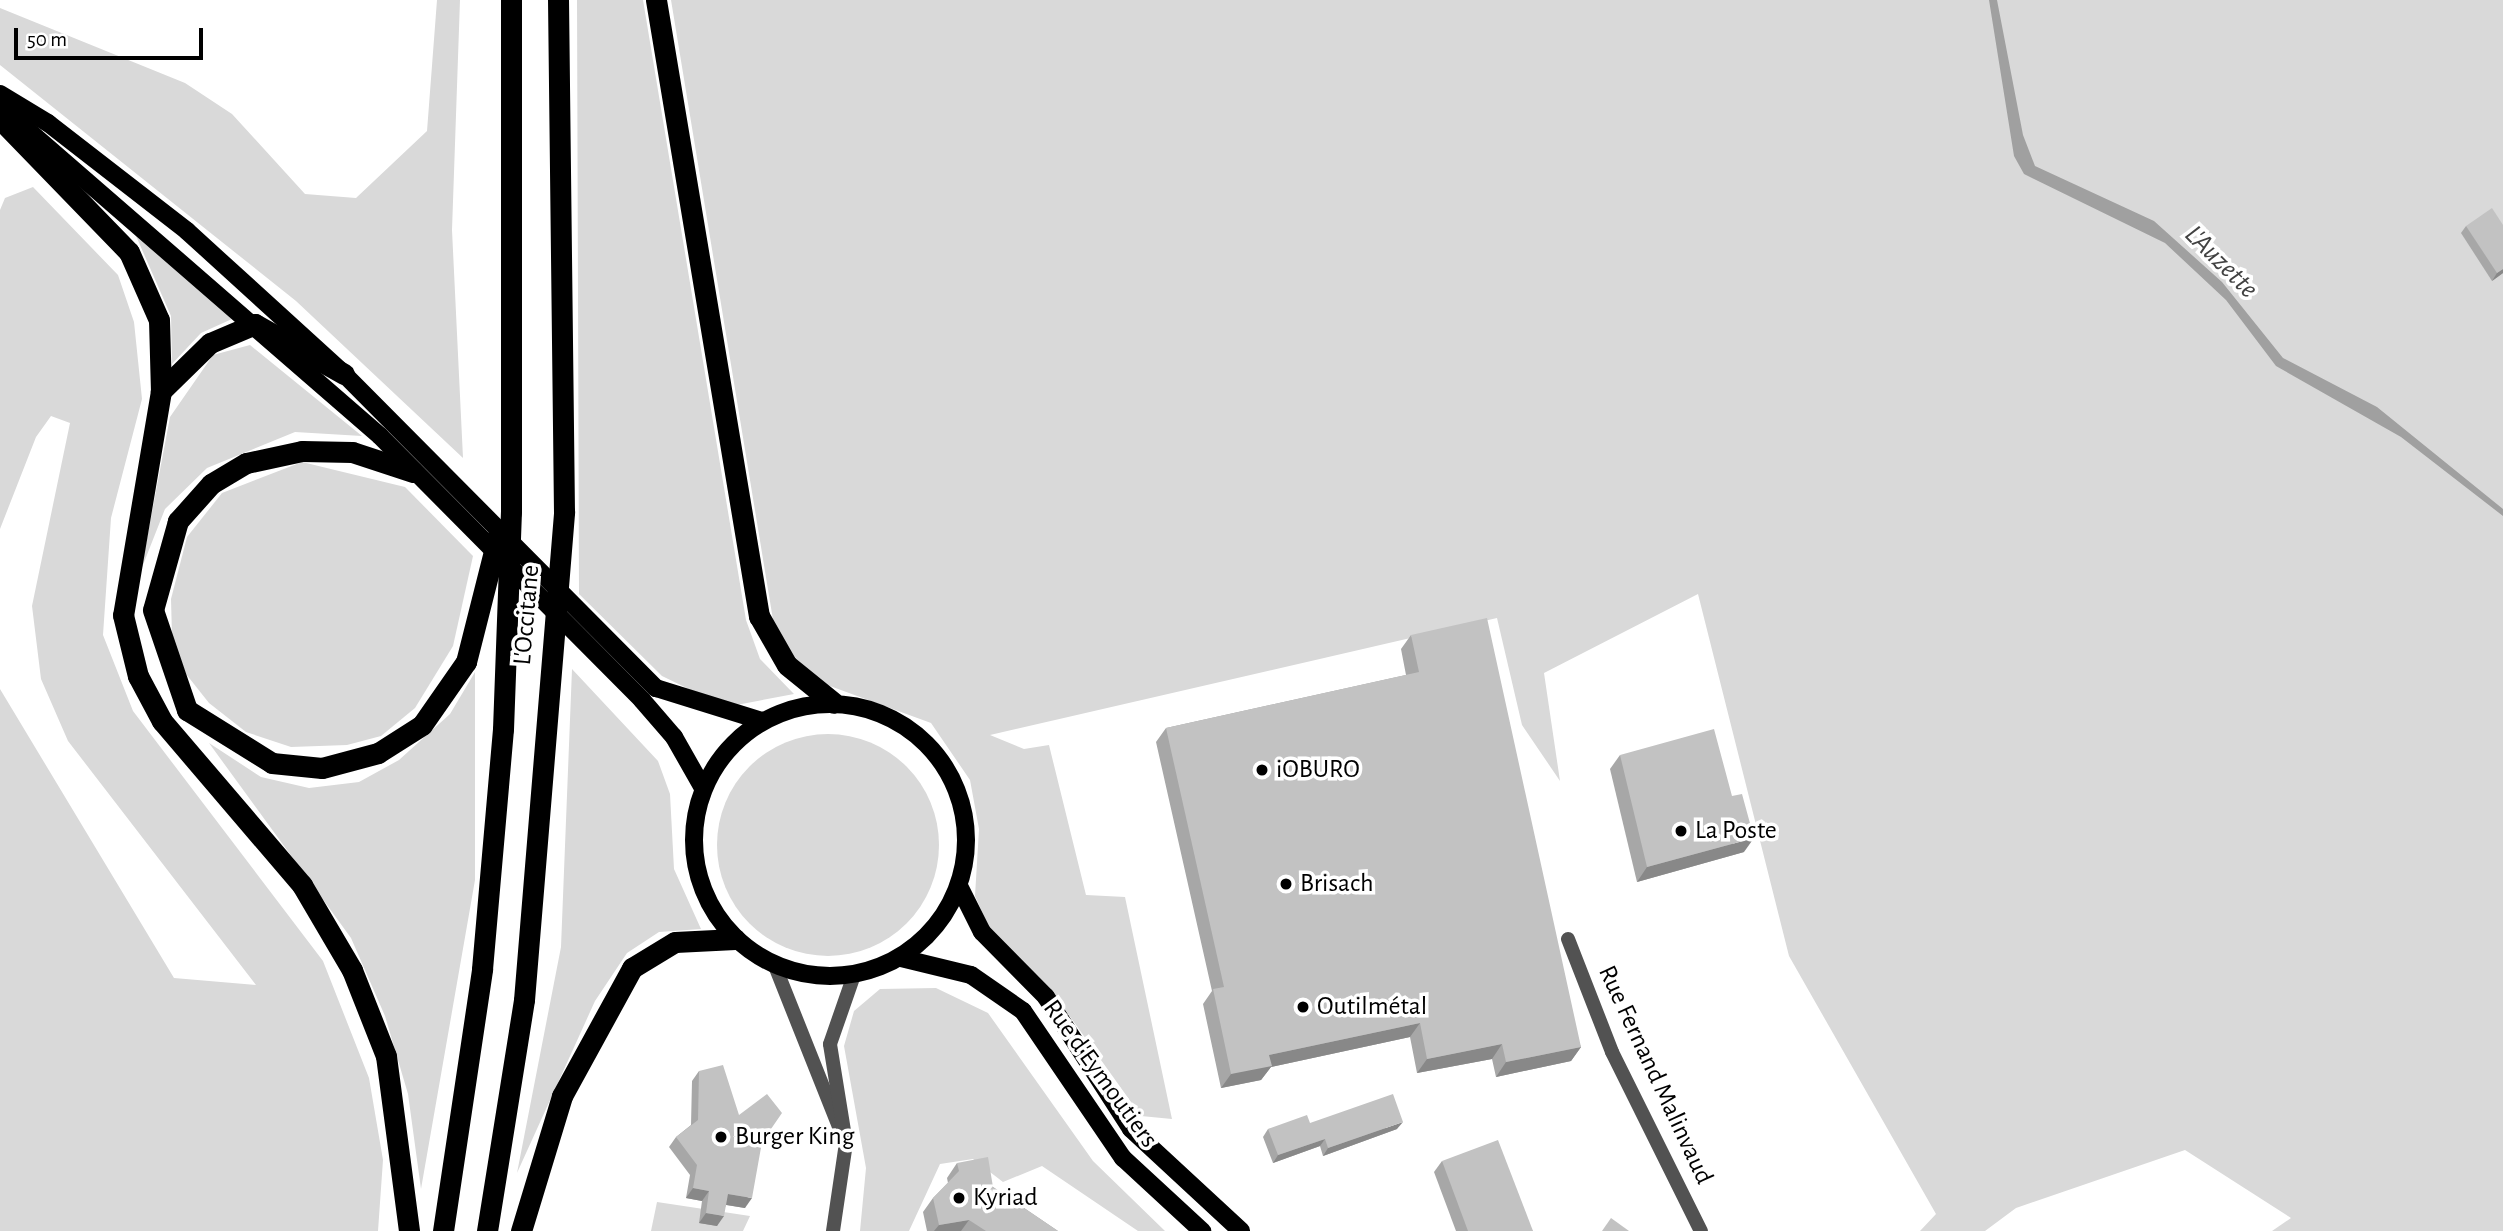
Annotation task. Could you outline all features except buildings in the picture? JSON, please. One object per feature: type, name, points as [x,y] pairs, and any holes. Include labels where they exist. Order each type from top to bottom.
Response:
[{"type":"highway","name":"L'Occitane","points":[[443,1231],[482,969],[503,729],[510,471],[511,0]]},
{"type":"highway","name":"L'Occitane","points":[[487,1231],[524,1000],[564,512],[558,0]]},
{"type":"highway","points":[[656,0],[759,616],[787,665],[834,703]]},
{"type":"highway","points":[[0,119],[129,253],[159,320],[161,391],[123,615],[138,676],[162,721],[302,885],[352,970],[386,1056],[409,1231]]},
{"type":"highway","points":[[161,391],[210,343],[255,324],[344,374]]},
{"type":"highway","points":[[413,472],[352,452],[302,451],[246,463],[211,484],[178,521],[153,610],[187,710],[272,763],[322,768],[379,753],[422,725],[466,662],[488,594],[510,471]]},
{"type":"highway","points":[[521,1231],[562,1096],[632,968],[675,943],[735,939]]},
{"type":"main road","points":[[0,94],[48,122],[187,232],[344,374],[418,448],[649,694],[703,788]]},
{"type":"main road","points":[[0,106],[255,324],[649,694],[762,721]]},
{"type":"main road","points":[[834,703],[876,711],[914,732],[943,763],[962,802],[967,844],[959,887],[936,927],[901,958],[854,975],[814,976],[775,966],[735,939],[710,907],[695,869],[693,828],[703,788],[727,750],[762,721],[834,703]]},
{"type":"main road","points":[[959,887],[982,932],[1046,997],[1131,1129],[1241,1231]]},
{"type":"main road","name":"Rue d'Eymoutiers","points":[[901,958],[971,975],[1023,1010],[1123,1158],[1202,1231]]},
{"type":"street","name":"Rue Fernand Malinvaud","points":[[1568,939],[1612,1052],[1701,1231]]},
{"type":"street","points":[[775,966],[846,1143]]},
{"type":"street","points":[[833,1231],[846,1143],[831,1044],[854,975]]},
{"type":"shaded area","points":[[437,0],[460,0],[452,230],[463,458],[296,301],[0,65],[0,8],[185,83],[232,114],[305,194],[356,198],[427,131]]},
{"type":"shaded area","points":[[577,0],[643,0],[746,620],[760,659],[794,694],[726,707],[662,676],[579,594]]},
{"type":"shaded area","points":[[671,0],[2503,0],[2503,1231],[2272,1231],[2291,1218],[2185,1150],[2016,1208],[1985,1231],[1920,1231],[1936,1214],[1789,956],[1698,594],[1544,673],[1560,781],[1522,725],[1497,618],[990,735],[1024,749],[1049,745],[1086,895],[1125,897],[1172,1119],[1141,1116],[1051,990],[990,930],[975,896],[979,829],[970,780],[931,723],[819,682],[776,638]]},
{"type":"shaded area","points":[[1989,0],[1997,0],[2023,135],[2035,166],[2154,221],[2222,282],[2283,358],[2377,407],[2503,509],[2503,516],[2401,437],[2276,366],[2226,300],[2165,243],[2024,174],[2014,156]]},
{"type":"shaded area","points":[[33,187],[118,275],[134,322],[142,399],[111,518],[103,635],[133,711],[323,961],[369,1078],[383,1160],[378,1231],[0,1231],[0,689],[174,978],[256,985],[68,741],[41,679],[32,606],[70,423],[51,416],[36,437],[0,529],[0,210],[5,198]]},
{"type":"shaded area","points":[[133,229],[232,319],[201,333],[172,364],[171,316]]},
{"type":"shaded area","points":[[250,345],[362,436],[295,432],[207,468],[165,509],[141,570],[170,417],[213,355]]},
{"type":"shaded area","points":[[302,462],[405,487],[473,556],[453,646],[415,708],[381,736],[347,745],[291,747],[246,732],[209,703],[186,674],[172,636],[171,599],[187,537],[222,493]]},
{"type":"shaded area","points":[[572,669],[658,761],[670,794],[674,869],[701,929],[659,932],[627,953],[595,1001],[517,1173],[561,947]]},
{"type":"shaded area","points":[[475,672],[475,880],[421,1189],[408,1094],[385,1016],[351,938],[209,743],[261,777],[309,788],[359,782],[399,760],[450,714]]},
{"type":"shaded area","points":[[828,734],[850,736],[880,747],[898,759],[914,775],[926,793],[934,813],[939,845],[937,867],[926,897],[914,915],[898,931],[880,943],[860,951],[828,956],[806,954],[776,943],[758,931],[742,915],[730,897],[722,877],[717,845],[719,823],[730,793],[742,775],[758,759],[776,747],[796,739]]},
{"type":"shaded area","points":[[936,988],[988,1013],[1093,1161],[1165,1231],[1138,1231],[1042,1166],[1003,1182],[973,1159],[940,1164],[909,1231],[860,1231],[866,1168],[844,1046],[854,1011],[880,989]]},
{"type":"shaded area","points":[[657,1202],[750,1216],[743,1231],[651,1231]]},
{"type":"place","name":"iOBURO","points":[[1262,770]]},
{"type":"place","name":"La Poste","points":[[1681,831]]},
{"type":"place","name":"Brisach","points":[[1286,884]]},
{"type":"place","name":"Outilmétal","points":[[1303,1007]]},
{"type":"place","name":"Burger King","points":[[721,1137]]},
{"type":"place","name":"Kyriad","points":[[959,1198]]},
{"type":"water label","name":"L'Auzette","points":[[2221,262]]}]
